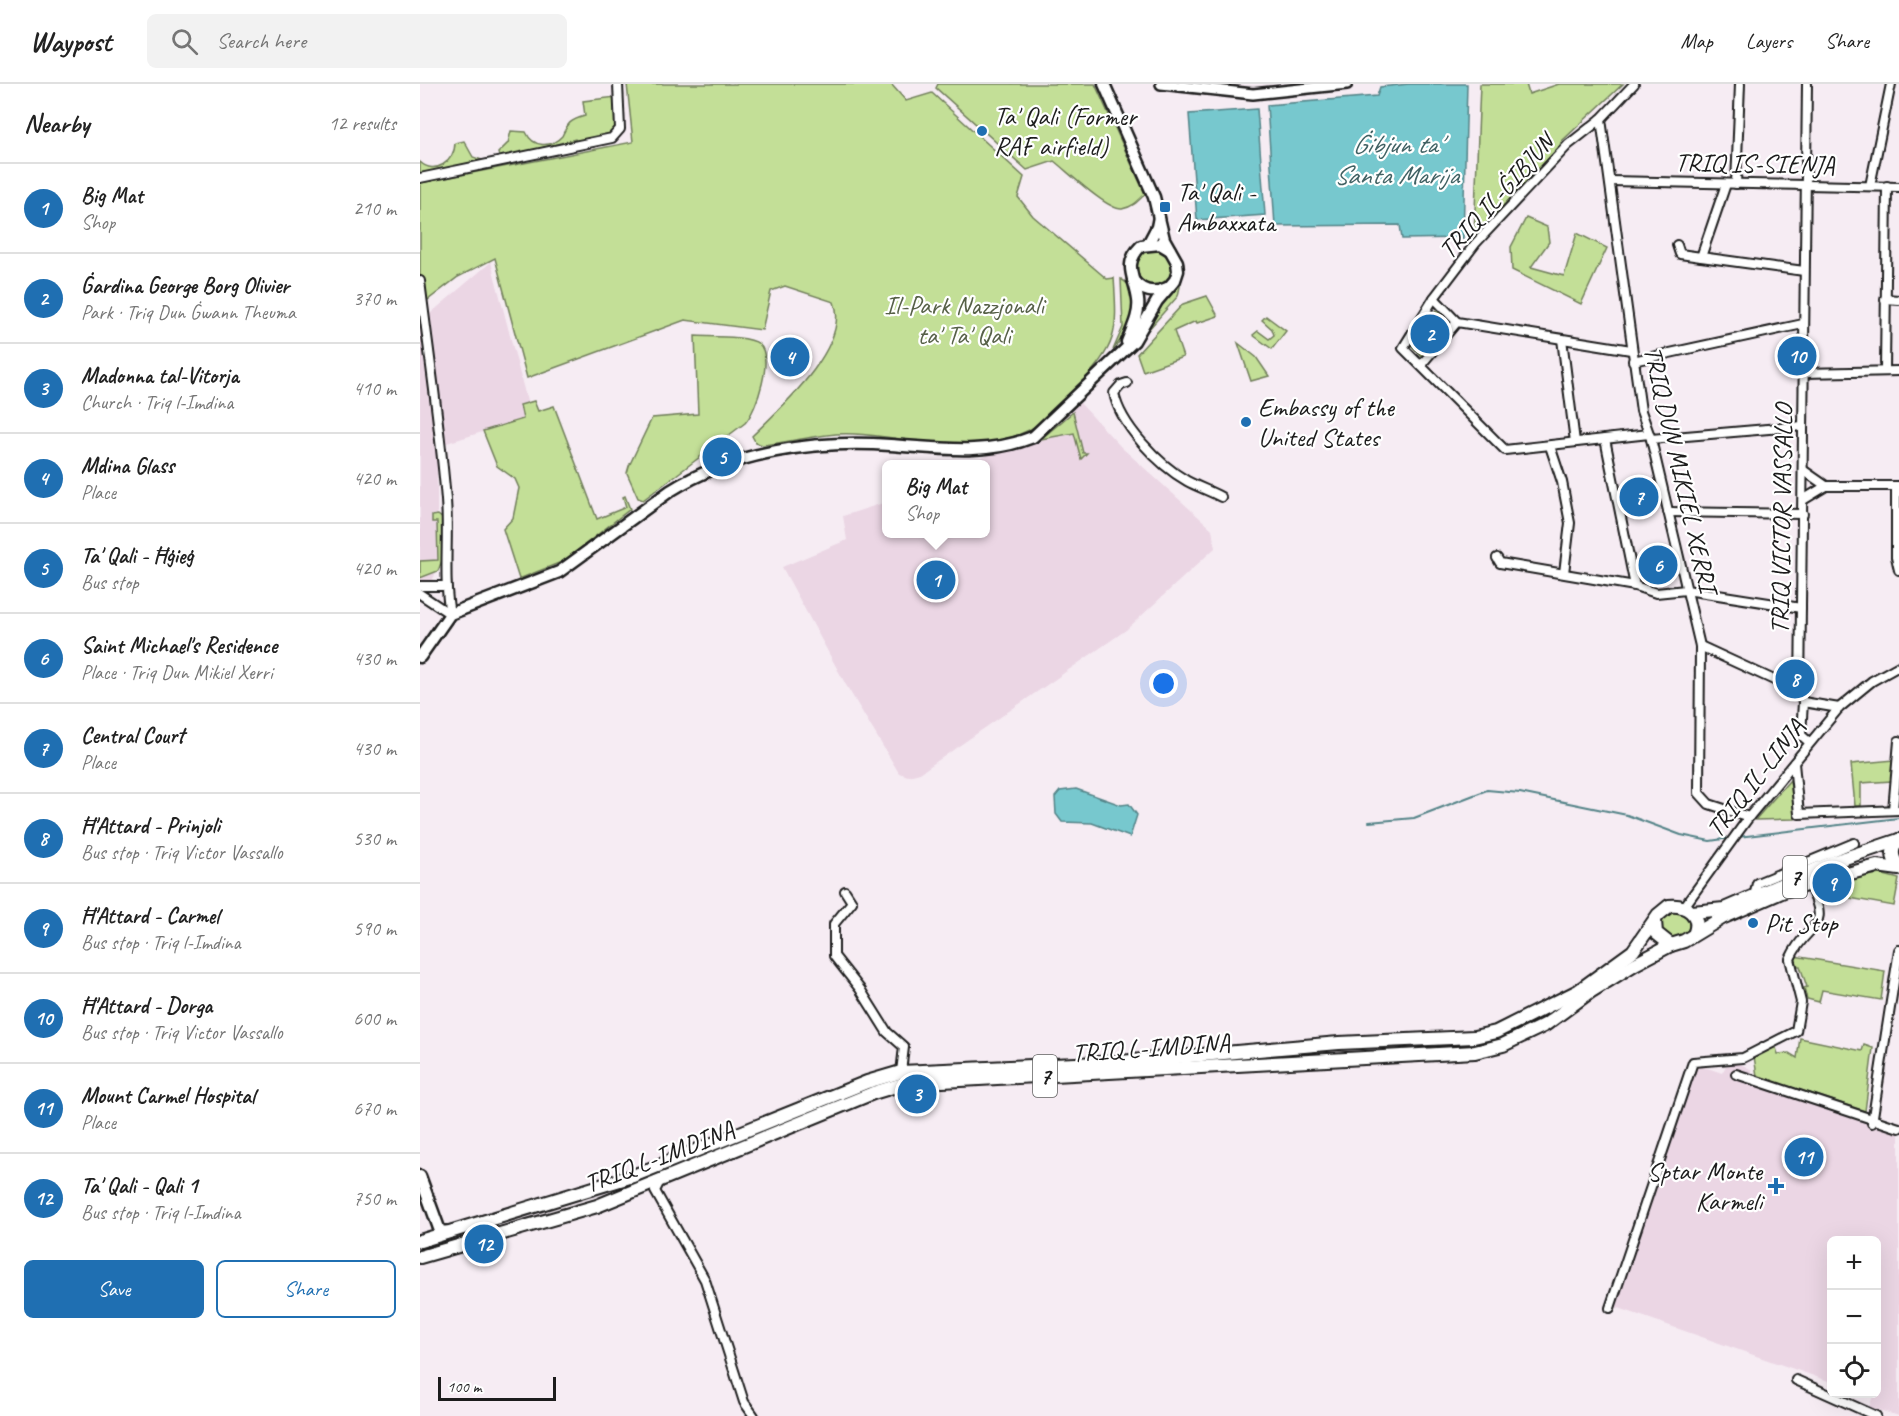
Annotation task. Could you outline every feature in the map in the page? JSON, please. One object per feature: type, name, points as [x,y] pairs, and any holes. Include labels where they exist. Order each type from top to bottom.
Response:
[{"type":"highway","name":"TRIQ L-IMDINA","points":[[422,1240],[633,1176],[867,1082],[901,1072],[1120,1062],[1339,1043],[1474,1037],[1496,1032],[1578,991],[1633,951],[1663,909],[1669,906],[1688,910],[1724,909],[1830,858],[1899,840]]},
{"type":"highway","name":"TRIQ L-IMDINA","points":[[1899,840],[1894,847],[1893,856],[1899,867]]},
{"type":"highway","name":"TRIQ L-IMDINA","points":[[420,1257],[597,1206],[659,1183],[873,1093],[906,1083],[1475,1052],[1503,1045],[1545,1025],[1590,992],[1671,945],[1684,941],[1695,932],[1774,896],[1808,883],[1877,866],[1899,867]]},
{"type":"highway","points":[[1688,910],[1697,926],[1695,932]]},
{"type":"highway","points":[[1655,921],[1656,933],[1671,945]]},
{"type":"main road","points":[[420,657],[450,614],[559,572],[670,491],[725,463],[762,454],[849,444],[962,451],[1014,445],[1033,437],[1134,341],[1157,301],[1170,287],[1178,271],[1173,253],[1164,239],[1159,214],[1104,84]]},
{"type":"main road","points":[[1148,244],[1157,226],[1159,214]]},
{"type":"main road","points":[[1119,355],[1137,315],[1139,302],[1132,279],[1130,261],[1141,246],[1148,244],[1160,244],[1173,253]]},
{"type":"main road","points":[[1132,279],[1145,290],[1153,292],[1170,287]]},
{"type":"main road","points":[[420,1176],[432,1216],[440,1231],[451,1232]]},
{"type":"main road","points":[[422,1240],[430,1232],[432,1216]]},
{"type":"street","points":[[420,178],[612,138],[620,129],[618,84]]},
{"type":"street","points":[[1161,84],[1253,94],[1347,84]]},
{"type":"street","name":"TRIQ IL-ĠIBJUN","points":[[1421,366],[1402,348],[1434,298],[1475,244],[1568,145],[1601,119],[1634,84]]},
{"type":"street","points":[[1736,184],[1740,84]]},
{"type":"street","name":"TRIQ VICTOR VASSALLO","points":[[1807,84],[1800,692],[1803,702],[1801,735],[1809,742]]},
{"type":"street","points":[[1870,186],[1891,84]]},
{"type":"street","name":"TRIQ DUN MIKIEL XERRI","points":[[1601,119],[1641,411],[1650,436],[1700,646],[1700,793],[1709,804],[1749,817]]},
{"type":"street","name":"TRIQ IS-SIENJA","points":[[1610,181],[1899,187]]},
{"type":"street","points":[[1701,257],[1726,184]]},
{"type":"street","points":[[1885,371],[1887,186]]},
{"type":"street","points":[[1677,245],[1680,254],[1804,271]]},
{"type":"street","points":[[420,281],[446,504],[448,563],[444,586],[450,614]]},
{"type":"street","points":[[1434,298],[1457,322],[1631,350]]},
{"type":"street","points":[[1885,299],[1899,300]]},
{"type":"street","points":[[1457,322],[1421,366],[1505,450],[1605,439],[1803,426]]},
{"type":"street","points":[[1633,361],[1803,324]]},
{"type":"street","points":[[1562,339],[1575,442]]},
{"type":"street","points":[[1803,373],[1899,371]]},
{"type":"street","points":[[1127,383],[1121,385],[1114,393],[1123,420],[1146,447],[1186,481],[1221,497]]},
{"type":"street","points":[[1605,439],[1635,586]]},
{"type":"street","points":[[1550,446],[1562,482],[1570,523],[1564,573]]},
{"type":"street","points":[[1803,471],[1826,486]]},
{"type":"street","points":[[1803,500],[1826,486],[1898,486],[1896,557],[1899,570]]},
{"type":"street","points":[[1668,512],[1803,514]]},
{"type":"street","points":[[1497,558],[1500,563],[1635,586],[1656,593],[1686,590],[1801,609]]},
{"type":"street","points":[[420,586],[444,586]]},
{"type":"street","points":[[420,594],[450,614]]},
{"type":"street","points":[[1700,646],[1800,692]]},
{"type":"street","name":"TRIQ IL-LINJA","points":[[1688,910],[1749,817],[1809,742],[1839,708],[1872,681],[1899,666]]},
{"type":"street","points":[[1803,702],[1839,708]]},
{"type":"street","points":[[1794,763],[1799,814],[1896,810],[1899,741]]},
{"type":"street","points":[[1830,858],[1854,843]]},
{"type":"street","points":[[1610,1308],[1693,1062],[1743,1058],[1796,1031],[1801,1002],[1790,959],[1819,920],[1821,908],[1808,883]]},
{"type":"street","points":[[845,891],[852,902],[834,924],[834,956],[860,989],[887,1032],[904,1047],[901,1072]]},
{"type":"street","points":[[1873,1121],[1899,950]]},
{"type":"street","points":[[1736,1074],[1899,1128]]},
{"type":"street","points":[[659,1183],[655,1191],[705,1280],[744,1402],[754,1416]]},
{"type":"street","points":[[1796,1380],[1876,1416]]},
{"type":"shaded area","points":[[491,262],[531,417],[437,446],[437,522],[442,560],[430,585],[420,584],[420,319],[425,318]]},
{"type":"shaded area","points":[[1080,403],[1121,447],[1212,529],[1215,548],[1126,630],[920,773],[908,776],[899,773],[846,685],[782,567],[847,540],[843,516],[882,503],[882,538],[990,538],[990,460],[978,460],[1035,442]]},
{"type":"shaded area","name":"Sptar Monte Karmeli","points":[[1737,1062],[1752,1070],[1750,1082],[1899,1132],[1899,1416],[1869,1407],[1872,1398],[1881,1398],[1881,1236],[1827,1236],[1827,1381],[1613,1306],[1696,1064],[1722,1073],[1726,1066]]},
{"type":"green space","name":"Il-Park Nazzjonali ta' Ta' Qali","points":[[627,84],[891,84],[906,101],[932,93],[1024,177],[1018,197],[1033,216],[1107,279],[1114,278],[1115,327],[1107,349],[1077,388],[1036,426],[1008,438],[987,443],[943,444],[843,434],[763,445],[756,443],[752,436],[795,393],[823,356],[837,319],[834,302],[785,286],[771,291],[762,330],[685,320],[527,378],[495,258],[458,277],[420,306],[420,183],[633,142]]},
{"type":"green space","points":[[938,84],[1095,84],[1145,194],[1126,208],[1115,208],[1097,197],[1054,161],[1027,170],[936,88]]},
{"type":"green space","points":[[1480,84],[1526,84],[1529,94],[1559,84],[1623,84],[1562,141],[1558,149],[1474,236]]},
{"type":"green space","points":[[616,97],[618,121],[611,134],[577,142],[575,139],[500,159],[498,153],[508,143],[511,131],[526,132],[533,141],[538,143],[553,143],[562,136],[570,123],[585,116],[583,101]]},
{"type":"green space","points":[[464,141],[473,157],[485,161],[420,175],[420,162],[426,166],[438,167],[452,156],[455,143]]},
{"type":"green space","points":[[1526,218],[1547,227],[1549,242],[1531,267],[1564,276],[1577,233],[1607,248],[1581,304],[1512,270],[1511,247]]},
{"type":"green space","points":[[1154,249],[1168,254],[1173,268],[1168,282],[1154,287],[1140,282],[1135,268],[1140,254]]},
{"type":"green space","points":[[1184,268],[1178,296],[1134,346],[1159,302],[1179,282]]},
{"type":"green space","points":[[1121,279],[1130,286],[1134,295],[1134,314],[1113,350],[1123,327]]},
{"type":"green space","points":[[1207,296],[1218,316],[1197,323],[1196,321],[1174,331],[1183,357],[1143,371],[1137,354],[1183,304]]},
{"type":"green space","points":[[1436,310],[1450,322],[1422,357],[1412,346]]},
{"type":"green space","points":[[1266,316],[1286,331],[1272,349],[1253,335],[1258,331],[1269,339],[1274,335],[1272,329],[1262,320]]},
{"type":"green space","points":[[695,336],[747,339],[759,344],[765,360],[759,396],[745,423],[643,500],[638,498],[627,473],[652,418],[698,414]]},
{"type":"green space","points":[[1238,343],[1256,357],[1269,376],[1251,381]]},
{"type":"green space","points":[[534,401],[538,411],[554,406],[597,519],[626,507],[623,497],[625,496],[630,509],[564,561],[519,579],[503,529],[513,518],[519,488],[515,479],[497,466],[483,431],[523,419],[520,405]]},
{"type":"green space","points":[[1073,412],[1083,453],[1087,453],[1081,459],[1074,433],[1041,439]]},
{"type":"green space","points":[[438,515],[443,519],[443,558],[438,571],[420,578],[420,561],[438,560],[437,522],[432,522],[432,516]]},
{"type":"green space","points":[[1894,760],[1892,781],[1861,783],[1861,806],[1855,806],[1851,764]]},
{"type":"green space","points":[[1790,780],[1795,819],[1755,820]]},
{"type":"green space","points":[[1880,874],[1899,879],[1894,906],[1816,892],[1836,882]]},
{"type":"green space","points":[[1675,910],[1685,914],[1689,924],[1685,934],[1675,938],[1665,934],[1661,924],[1665,914]]},
{"type":"green space","points":[[1794,956],[1885,971],[1881,1000],[1822,990],[1819,1002],[1807,999],[1804,988],[1807,987]]},
{"type":"green space","points":[[1800,1038],[1862,1051],[1864,1045],[1873,1048],[1865,1111],[1757,1076],[1754,1056],[1775,1045],[1778,1054],[1789,1053],[1797,1058]]},
{"type":"water","name":"Ġibjun ta' Santa Marija","points":[[1409,84],[1467,84],[1463,238],[1402,239],[1400,225],[1275,226],[1267,105],[1377,96],[1380,87]]},
{"type":"water","points":[[1257,109],[1265,215],[1197,220],[1189,114]]},
{"type":"water","points":[[1076,789],[1121,805],[1129,804],[1137,815],[1130,837],[1092,823],[1062,822],[1056,814],[1055,797],[1060,791]]},
{"type":"waterway","points":[[1369,822],[1414,818],[1487,790],[1520,793],[1627,815],[1681,835],[1710,841],[1730,838]]},
{"type":"waterway","points":[[1738,837],[1899,818]]},
{"type":"place","name":"Ta' Qali (Former RAF airfield)","points":[[982,131]]},
{"type":"place","name":"Ta' Qali - Ambaxxata","points":[[1165,207]]},
{"type":"place","name":"Ġardina George Borg Olivier","points":[[1430,334]]},
{"type":"place","name":"Ħ'Attard - Dorga","points":[[1797,356]]},
{"type":"place","name":"Mdina Glass","points":[[790,357]]},
{"type":"place","name":"Embassy of the United States","points":[[1246,422]]},
{"type":"place","name":"Ta' Qali - Ħġieġ","points":[[722,457]]},
{"type":"place","name":"Central Court","points":[[1639,497]]},
{"type":"place","name":"Saint Michael's Residence","points":[[1658,565]]},
{"type":"place","name":"Big Mat","points":[[936,580]]},
{"type":"place","name":"Ħ'Attard - Prinjoli","points":[[1795,679]]},
{"type":"place","name":"Ħ'Attard - Carmel","points":[[1832,883]]},
{"type":"place","name":"Pit Stop","points":[[1753,923]]},
{"type":"place","name":"Madonna tal-Vitorja","points":[[917,1094]]},
{"type":"place","name":"Mount Carmel Hospital","points":[[1804,1157]]},
{"type":"place","name":"Sptar Monte Karmeli","points":[[1776,1186]]},
{"type":"place","name":"Ta' Qali - Qali 1","points":[[484,1244]]}]
